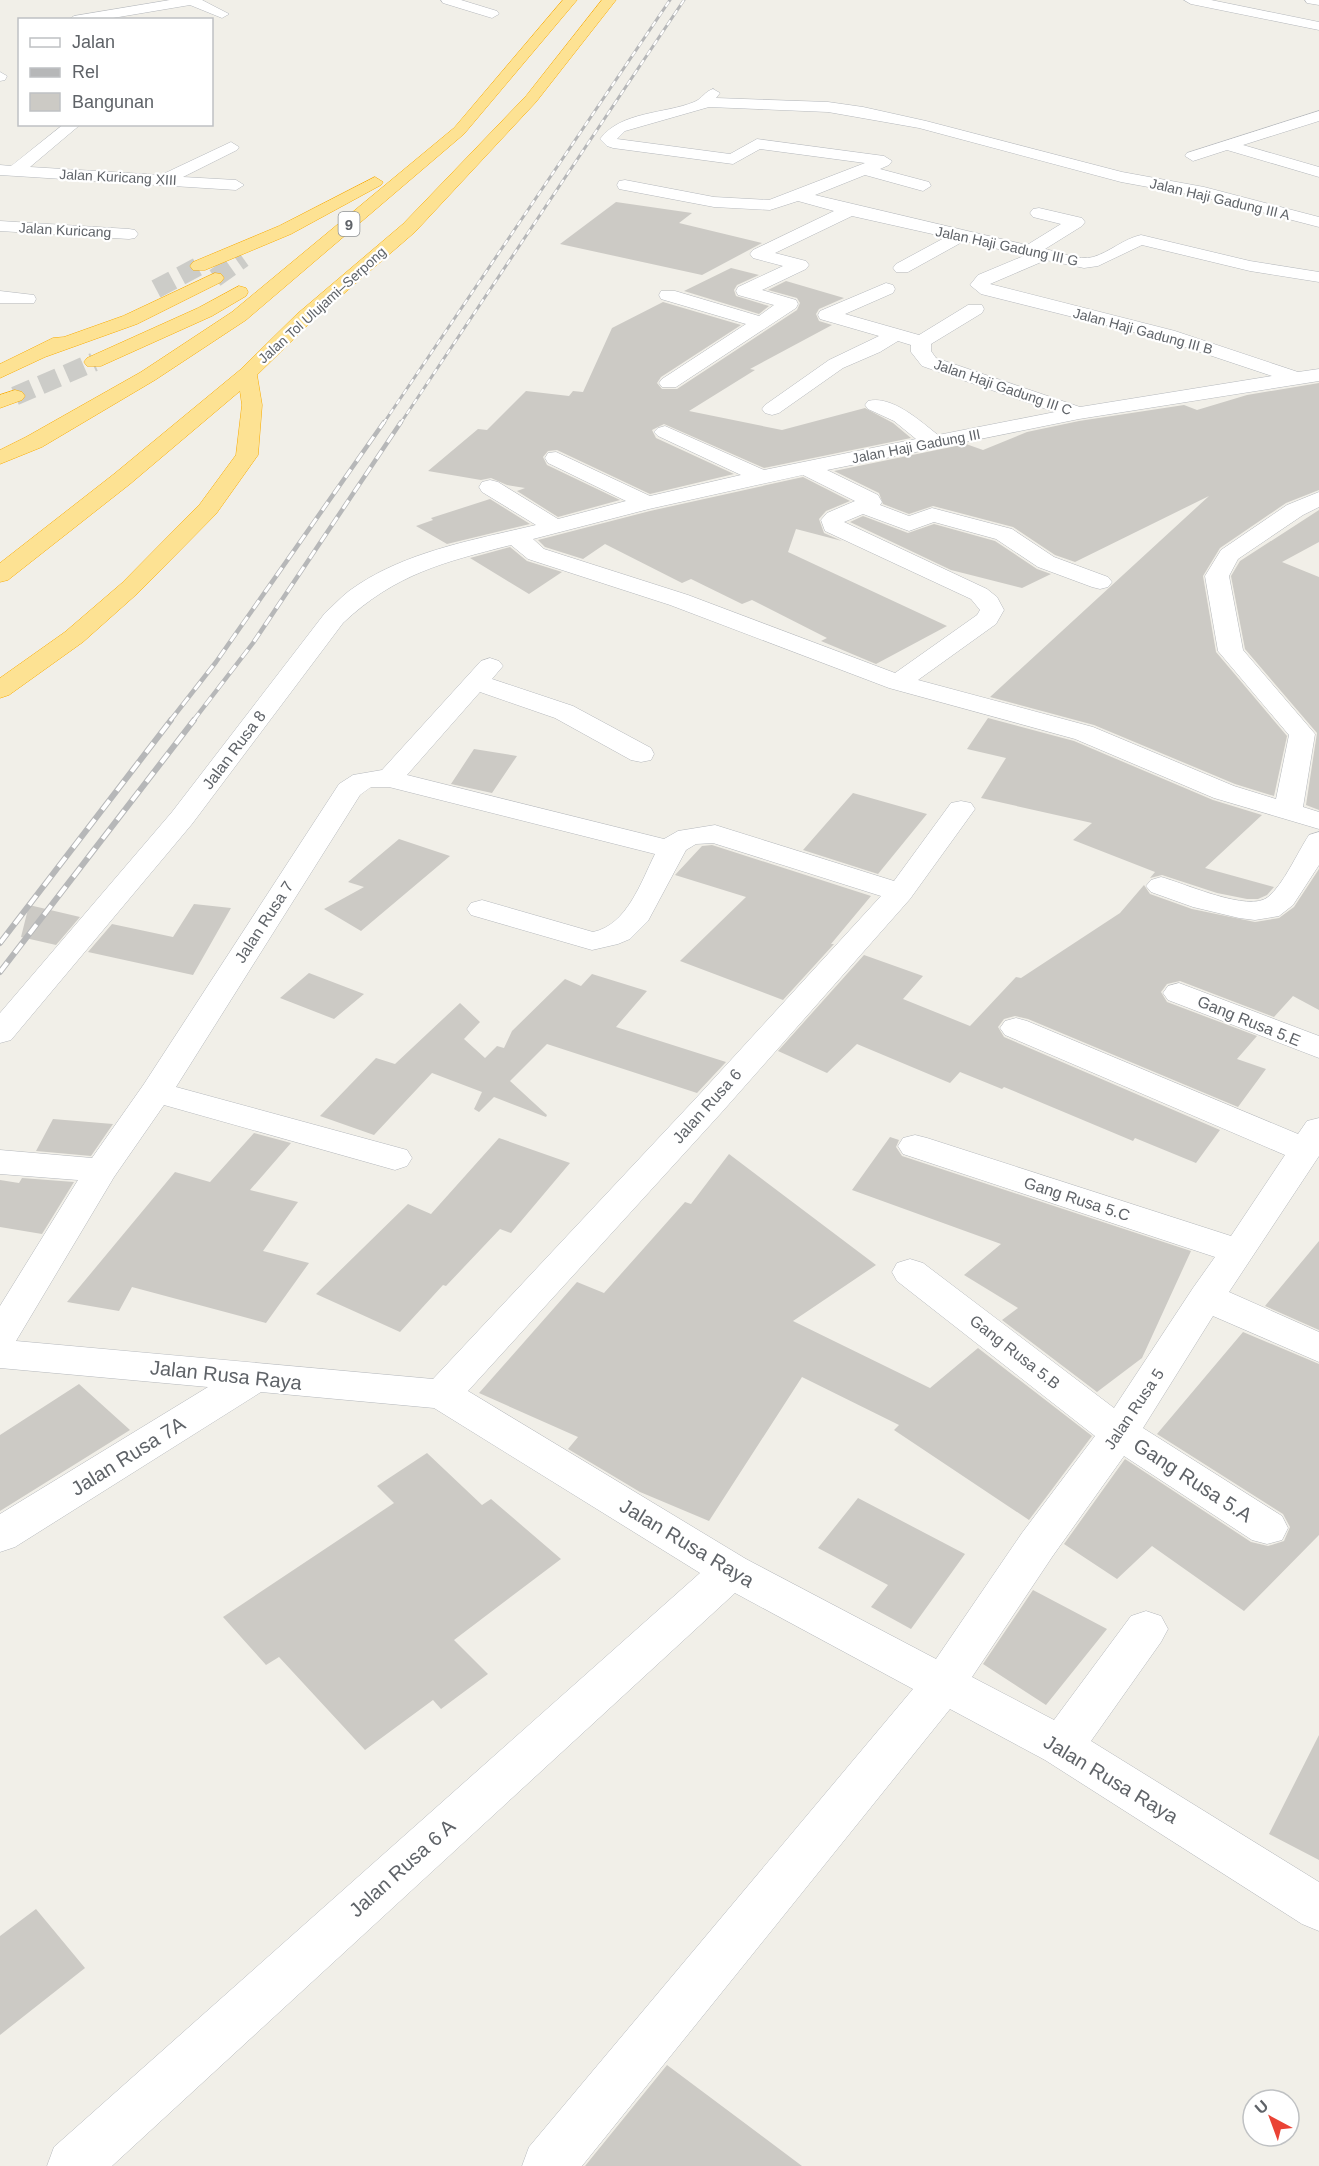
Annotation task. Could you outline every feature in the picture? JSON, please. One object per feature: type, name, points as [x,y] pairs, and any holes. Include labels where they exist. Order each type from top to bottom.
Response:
[{"type":"highway","name":"9","points":[[0,458],[34,442],[137,382],[239,316],[459,131],[570,0]]},
{"type":"highway","name":"Jalan Tol Ulujami–Serpong","points":[[0,574],[122,479],[247,374],[304,318],[409,228],[531,99],[609,0]]},
{"type":"highway","points":[[199,266],[285,230],[387,176],[459,131]]},
{"type":"highway","points":[[94,362],[206,312],[255,282],[325,231],[387,176]]},
{"type":"highway","points":[[243,258],[285,230]]},
{"type":"highway","points":[[42,352],[130,320],[214,278]]},
{"type":"highway","points":[[0,372],[42,352],[156,289]]},
{"type":"highway","points":[[0,690],[74,637],[130,588],[208,509],[247,455],[252,405],[247,374]]},
{"type":"street","points":[[84,18],[165,2],[193,0],[222,14]]},
{"type":"street","points":[[448,0],[492,14]]},
{"type":"street","points":[[1191,0],[1319,26]]},
{"type":"street","points":[[1312,0],[1319,1]]},
{"type":"street","name":"Jalan Haji Gadung III A","points":[[757,144],[733,159],[608,140],[620,128],[710,98],[828,107],[921,124],[1120,177],[1204,192],[1319,222]]},
{"type":"street","points":[[1193,156],[1319,116]]},
{"type":"street","points":[[906,134],[921,124]]},
{"type":"street","points":[[8,171],[71,126]]},
{"type":"street","points":[[757,144],[776,133]]},
{"type":"street","points":[[757,144],[884,161]]},
{"type":"street","points":[[1226,145],[1319,172]]},
{"type":"street","points":[[164,180],[231,147]]},
{"type":"street","points":[[625,185],[673,196],[762,205],[776,204],[884,161],[895,147]]},
{"type":"street","points":[[865,170],[924,186]]},
{"type":"street","name":"Jalan Kuricang XIII","points":[[8,171],[236,184]]},
{"type":"street","name":"Jalan Haji Gadung III G","points":[[798,196],[960,236],[1094,264],[1141,240],[1250,266],[1319,277]]},
{"type":"street","points":[[858,212],[896,199]]},
{"type":"street","name":"Jalan Haji Gadung III C","points":[[858,212],[759,254],[800,265],[745,291],[893,336],[921,342],[921,352],[929,362],[1079,413]]},
{"type":"street","points":[[1037,253],[1076,222],[1039,213]]},
{"type":"street","name":"Jalan Kuricang","points":[[0,226],[129,234]]},
{"type":"street","points":[[902,268],[960,236]]},
{"type":"street","name":"Jalan Haji Gadung III B","points":[[1037,253],[984,279],[979,285],[988,290],[1187,340],[1296,378]]},
{"type":"street","points":[[831,316],[886,289]]},
{"type":"street","points":[[668,295],[760,322]]},
{"type":"street","points":[[0,297],[27,299]]},
{"type":"street","points":[[669,383],[789,304]]},
{"type":"street","points":[[921,342],[975,309]]},
{"type":"street","points":[[772,409],[836,364],[873,348],[893,336]]},
{"type":"street","name":"Jalan Haji Gadung III","points":[[516,537],[647,503],[933,442],[1079,413],[1319,375]]},
{"type":"street","points":[[875,405],[901,417],[933,442]]},
{"type":"street","points":[[665,432],[762,477]]},
{"type":"street","points":[[556,458],[647,503]]},
{"type":"street","points":[[807,468],[871,502],[835,518],[831,523],[979,594],[988,602],[992,610],[987,619],[898,683]]},
{"type":"street","points":[[490,487],[556,527]]},
{"type":"street","points":[[1288,810],[1302,734],[1231,651],[1217,576],[1229,555],[1295,510],[1319,499]]},
{"type":"street","points":[[862,506],[909,524],[932,514],[1004,534],[1046,562],[1100,582]]},
{"type":"street","points":[[516,537],[536,554],[679,600],[898,683],[1084,733],[1224,792],[1319,821]]},
{"type":"street","name":"Jalan Rusa 8","points":[[0,1034],[182,818],[334,618],[358,596],[393,575],[444,555],[516,537]]},
{"type":"street","points":[[389,779],[483,673],[564,712],[641,754]]},
{"type":"street","name":"Jalan Rusa 7","points":[[0,1337],[101,1170],[156,1092],[349,790],[357,782],[373,778],[389,779],[672,850]]},
{"type":"street","name":"Jalan Rusa 6","points":[[442,1394],[710,1104],[900,893],[961,808]]},
{"type":"street","points":[[482,909],[592,941],[606,940],[618,935],[633,923],[675,844],[696,835],[715,834],[900,893]]},
{"type":"street","points":[[1161,886],[1246,911],[1265,912],[1278,904],[1319,841]]},
{"type":"street","name":"Gang Rusa 5.E","points":[[1179,993],[1319,1048]]},
{"type":"street","points":[[1016,1028],[1312,1139]]},
{"type":"street","points":[[156,1092],[395,1158]]},
{"type":"street","name":"Jalan Rusa 5","points":[[548,2166],[943,1685],[1037,1545],[1119,1433],[1312,1139]]},
{"type":"street","name":"Gang Rusa 5.C","points":[[915,1146],[1239,1252]]},
{"type":"street","points":[[0,1162],[101,1170]]},
{"type":"street","name":"Gang Rusa 5.B","points":[[910,1272],[1119,1433]]},
{"type":"street","points":[[1206,1298],[1319,1348]]},
{"type":"street","name":"Jalan Rusa Raya","points":[[0,1354],[344,1387],[442,1394],[731,1571],[1061,1746],[1319,1908]]},
{"type":"street","name":"Jalan Rusa 7A","points":[[0,1535],[255,1377]]},
{"type":"street","name":"Gang Rusa 5.A","points":[[1119,1433],[1267,1528]]},
{"type":"street","name":"Jalan Rusa 6 A","points":[[74,2166],[731,1571]]},
{"type":"street","points":[[1061,1746],[1146,1629]]},
{"type":"building","points":[[616,202],[692,213],[679,223],[762,243],[702,275],[560,244]]},
{"type":"building","points":[[731,268],[759,275],[737,285],[734,290],[736,296],[769,306],[759,314],[684,291]]},
{"type":"building","points":[[786,281],[844,298],[819,309],[816,314],[819,321],[832,325],[750,369],[755,370],[689,411],[782,430],[865,408],[893,423],[911,438],[764,468],[664,424],[652,430],[656,438],[734,474],[650,494],[557,450],[548,451],[543,457],[547,465],[620,500],[558,517],[517,491],[525,488],[507,485],[491,478],[481,480],[428,471],[478,429],[487,430],[526,391],[569,396],[573,391],[583,392],[612,328],[663,302],[741,325],[661,377],[657,383],[662,389],[677,389],[797,310],[800,303],[797,298],[768,290]]},
{"type":"building","points":[[1319,383],[1319,490],[1286,503],[1220,548],[1203,576],[1216,652],[1287,736],[1274,796],[1235,784],[1094,725],[990,697],[1209,496],[1075,562],[1055,555],[1013,527],[933,506],[909,514],[883,504],[879,493],[834,471],[966,444],[983,450],[1027,432],[1079,421],[1184,405],[1197,410],[1247,395]]},
{"type":"building","points":[[803,477],[850,501],[826,511],[819,519],[824,533],[842,541],[796,529],[788,552],[947,626],[876,664],[821,641],[827,638],[752,600],[742,604],[691,579],[682,583],[605,544],[583,559],[545,547],[538,540],[650,511]]},
{"type":"building","points":[[490,499],[530,524],[447,544],[416,526],[433,520],[431,518]]},
{"type":"building","points":[[1319,510],[1319,542],[1282,562],[1319,577],[1319,810],[1306,805],[1317,733],[1245,649],[1231,576],[1240,561]]},
{"type":"building","points":[[863,516],[908,533],[934,524],[995,541],[1037,569],[1051,574],[1022,588],[951,570],[850,522]]},
{"type":"building","points":[[510,547],[527,561],[562,572],[529,594],[470,558]]},
{"type":"building","points":[[988,718],[1074,741],[1213,800],[1262,815],[1205,868],[1274,887],[1267,895],[1258,899],[1247,899],[1217,893],[1162,875],[1150,878],[1155,872],[1073,840],[1092,823],[981,798],[1006,758],[967,749]]},
{"type":"building","points":[[474,749],[517,756],[492,793],[451,784]]},
{"type":"building","points":[[853,793],[927,814],[878,874],[803,850]]},
{"type":"building","points":[[399,839],[450,856],[361,931],[324,909],[364,887],[348,882]]},
{"type":"building","points":[[712,845],[871,896],[831,944],[834,944],[783,1000],[680,961],[746,897],[675,875],[702,846]]},
{"type":"building","points":[[1319,869],[1319,1010],[1293,996],[1274,1017],[1180,981],[1167,984],[1161,992],[1167,1002],[1257,1036],[1237,1059],[1266,1069],[1238,1107],[1028,1019],[1015,1016],[1004,1019],[998,1027],[1004,1037],[1220,1130],[1196,1163],[1135,1138],[1133,1141],[1004,1087],[1002,1089],[960,1072],[950,1083],[857,1044],[827,1073],[778,1051],[864,955],[923,976],[903,999],[970,1026],[1016,977],[1021,978],[1120,913],[1144,885],[1150,894],[1192,909],[1255,922],[1279,918],[1294,907]]},
{"type":"building","points":[[194,904],[231,908],[193,975],[88,952],[112,924],[173,937]]},
{"type":"building","points":[[29,905],[80,917],[56,945],[21,937]]},
{"type":"building","points":[[309,973],[364,994],[334,1019],[280,998]]},
{"type":"building","points":[[592,974],[647,991],[616,1027],[726,1062],[697,1093],[547,1044],[510,1081],[547,1115],[546,1117],[494,1097],[479,1112],[474,1109],[482,1092],[432,1073],[374,1135],[320,1116],[376,1058],[395,1064],[460,1003],[480,1022],[464,1039],[485,1058],[497,1046],[504,1048],[512,1031],[565,979],[581,986]]},
{"type":"building","points":[[53,1119],[113,1124],[91,1156],[36,1151]]},
{"type":"building","points":[[254,1133],[291,1143],[250,1190],[298,1202],[263,1251],[309,1263],[266,1323],[132,1287],[119,1311],[67,1302],[175,1172],[210,1182]]},
{"type":"building","points":[[890,1137],[899,1140],[896,1147],[902,1156],[1191,1251],[1142,1358],[1097,1392],[1002,1320],[1018,1308],[964,1275],[1001,1244],[852,1190]]},
{"type":"building","points":[[499,1138],[570,1163],[511,1233],[500,1229],[446,1286],[443,1285],[400,1332],[316,1294],[408,1204],[431,1214]]},
{"type":"building","points":[[729,1154],[876,1265],[793,1321],[930,1388],[978,1348],[1092,1436],[1029,1520],[894,1430],[899,1425],[802,1377],[709,1521],[640,1492],[568,1449],[578,1437],[479,1393],[577,1282],[604,1293],[685,1202],[691,1204]]},
{"type":"building","points":[[22,1178],[74,1182],[42,1234],[0,1227],[0,1180],[19,1183]]},
{"type":"building","points":[[1319,1241],[1319,1330],[1265,1306]]},
{"type":"building","points":[[1243,1332],[1319,1364],[1319,1535],[1244,1611],[1152,1546],[1117,1579],[1064,1544],[1125,1459],[1251,1542],[1268,1546],[1284,1541],[1290,1527],[1283,1514],[1157,1434]]},
{"type":"building","points":[[79,1384],[130,1430],[0,1511],[0,1435]]},
{"type":"building","points":[[427,1453],[482,1505],[491,1499],[561,1559],[454,1640],[488,1674],[441,1709],[433,1700],[365,1750],[279,1657],[266,1665],[223,1617],[394,1503],[377,1486]]},
{"type":"building","points":[[858,1498],[965,1554],[911,1629],[871,1607],[888,1585],[818,1548]]},
{"type":"building","points":[[1033,1590],[1107,1629],[1046,1705],[983,1664]]},
{"type":"building","points":[[1319,1735],[1319,1860],[1269,1834]]},
{"type":"building","points":[[36,1909],[85,1968],[0,2035],[0,1936]]},
{"type":"building","points":[[667,2065],[802,2166],[585,2166]]},
{"type":"tunnel","points":[[215,278],[243,258]]},
{"type":"tunnel","points":[[156,289],[199,266]]},
{"type":"tunnel","points":[[15,396],[94,362]]},
{"type":"railway","points":[[383,424],[670,0]]},
{"type":"railway","points":[[400,424],[684,0]]},
{"type":"railway","points":[[170,721],[216,662],[384,422]]},
{"type":"railway","points":[[193,721],[253,643],[401,422]]},
{"type":"railway","points":[[0,943],[171,720]]},
{"type":"railway","points":[[0,972],[194,720]]}]
